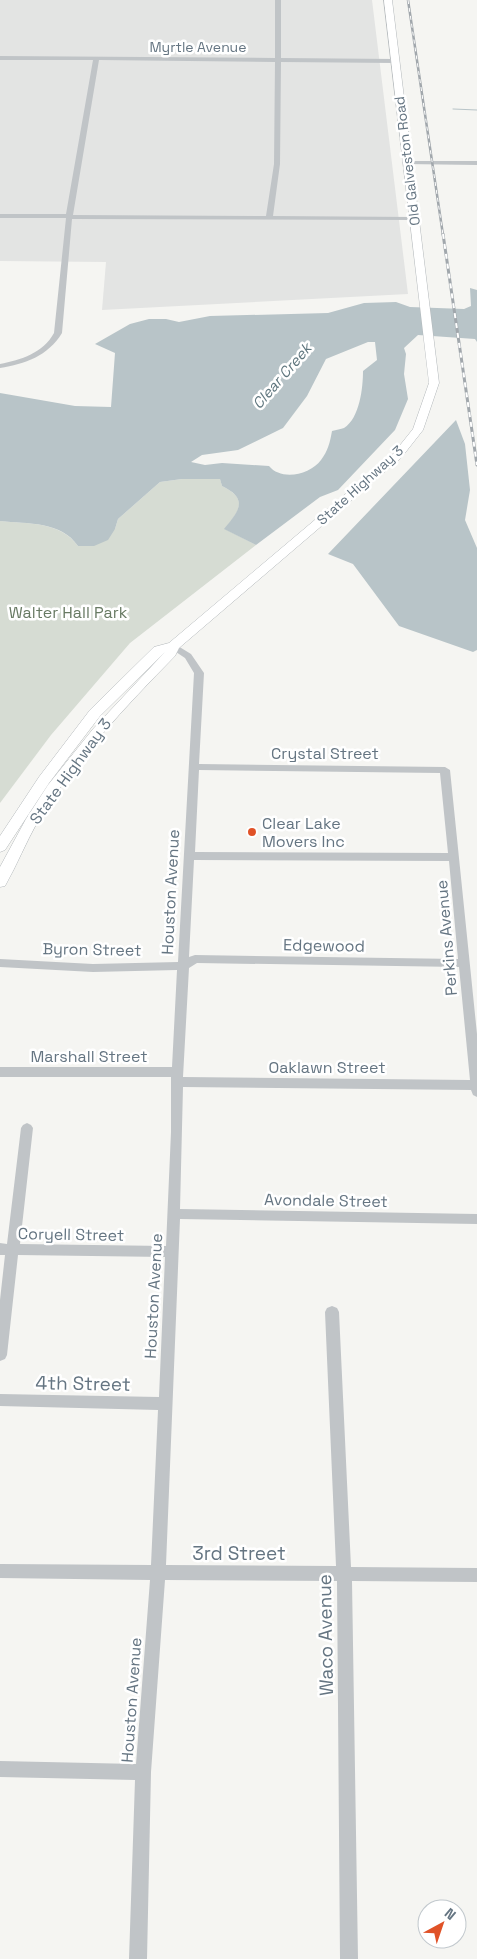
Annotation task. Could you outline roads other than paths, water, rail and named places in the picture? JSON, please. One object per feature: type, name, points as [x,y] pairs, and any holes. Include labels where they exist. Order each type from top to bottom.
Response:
[{"type":"main road","name":"Old Galveston Road","points":[[388,0],[422,301],[426,322]]},
{"type":"main road","name":"State Highway 3","points":[[0,847],[44,780],[95,713],[158,650],[173,646],[397,456],[418,430],[434,383],[426,322]]},
{"type":"main road","name":"State Highway 3","points":[[0,882],[13,852],[57,783],[109,717],[171,653],[173,646]]},
{"type":"street","points":[[269,218],[277,164],[278,0]]},
{"type":"street","name":"Myrtle Avenue","points":[[0,58],[395,61]]},
{"type":"street","points":[[0,366],[37,354],[45,349],[56,337],[69,217],[96,59]]},
{"type":"street","points":[[407,163],[477,163]]},
{"type":"street","points":[[0,216],[414,219]]},
{"type":"street","name":"Houston Avenue","points":[[138,1959],[143,1772],[158,1573],[174,1214],[178,1077],[199,673],[188,656],[173,646]]},
{"type":"street","name":"Crystal Street","points":[[193,767],[444,770],[447,781]]},
{"type":"street","name":"Perkins Avenue","points":[[447,781],[451,840],[455,857],[477,1088]]},
{"type":"street","points":[[190,856],[455,857]]},
{"type":"street","name":"Edgewood","points":[[184,966],[195,960],[465,962]]},
{"type":"street","name":"Byron Street","points":[[0,963],[93,968],[184,966]]},
{"type":"street","name":"Marshall Street","points":[[0,1072],[178,1077]]},
{"type":"street","name":"Oaklawn Street","points":[[178,1077],[477,1088]]},
{"type":"street","points":[[0,1355],[6,1250],[27,1128]]},
{"type":"street","name":"Avondale Street","points":[[174,1214],[477,1219]]},
{"type":"street","name":"Coryell Street","points":[[6,1250],[172,1252]]},
{"type":"street","name":"Waco Avenue","points":[[332,1312],[344,1574],[349,1959]]},
{"type":"street","name":"4th Street","points":[[0,1400],[166,1404]]},
{"type":"street","name":"3rd Street","points":[[0,1571],[477,1575]]},
{"type":"street","points":[[0,1769],[143,1772]]},
{"type":"water","name":"Clear Creek","points":[[470,288],[477,290],[477,342],[475,339],[418,335],[404,348],[406,354],[404,374],[408,399],[395,430],[338,490],[320,497],[256,545],[224,529],[234,517],[239,506],[236,496],[222,486],[220,479],[182,479],[160,482],[118,519],[115,529],[108,540],[94,546],[78,546],[63,532],[43,525],[0,521],[0,393],[75,406],[111,407],[115,353],[95,344],[130,324],[149,319],[166,319],[179,322],[210,316],[328,313],[364,303],[396,302],[410,307],[464,309],[471,306]],"holes":[[[368,342],[375,342],[377,360],[363,371],[361,393],[354,417],[344,428],[332,431],[321,460],[310,469],[288,475],[274,471],[269,466],[222,463],[205,465],[191,462],[202,455],[238,450],[283,428],[307,396],[326,359]]]},
{"type":"water","points":[[456,420],[465,444],[470,490],[465,520],[477,548],[477,650],[473,652],[399,626],[353,564],[328,554]]},
{"type":"waterway","points":[[453,109],[477,110]]},
{"type":"railway","points":[[408,0],[443,235]]},
{"type":"railway","points":[[443,234],[477,465]]},
{"type":"place","name":"Clear Lake Movers Inc","points":[[252,832]]},
{"type":"park label","name":"Walter Hall Park","points":[[68,612]]}]
